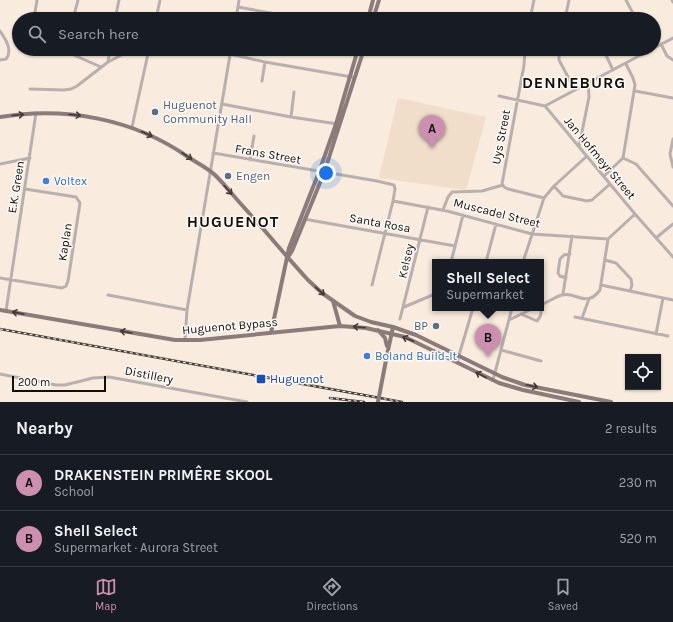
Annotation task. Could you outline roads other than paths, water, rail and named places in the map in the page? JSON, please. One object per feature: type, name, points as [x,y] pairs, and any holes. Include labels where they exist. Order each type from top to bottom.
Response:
[{"type":"main road","points":[[370,12],[373,0]]},
{"type":"main road","points":[[375,12],[378,0]]},
{"type":"main road","points":[[353,77],[357,56]]},
{"type":"main road","points":[[303,219],[324,172],[353,77],[361,56]]},
{"type":"main road","points":[[0,117],[36,113],[76,115],[132,127],[163,141],[210,171],[308,280],[322,293],[348,312],[361,319],[393,327],[416,335],[494,374],[525,385],[611,402]]},
{"type":"main road","points":[[271,333],[288,257],[292,251],[319,172],[338,124]]},
{"type":"main road","points":[[333,301],[340,326]]},
{"type":"main road","name":"Huguenot Bypass","points":[[0,310],[152,337],[185,340],[340,326],[358,326],[406,337],[493,380],[523,390],[579,402]]},
{"type":"main road","points":[[378,402],[393,327]]},
{"type":"main road","points":[[378,330],[385,338],[388,348]]},
{"type":"street","points":[[35,12],[37,0]]},
{"type":"street","points":[[75,12],[78,0]]},
{"type":"street","points":[[116,12],[119,0]]},
{"type":"street","points":[[157,12],[160,0]]},
{"type":"street","points":[[237,12],[239,0]]},
{"type":"street","points":[[531,12],[534,0]]},
{"type":"street","points":[[566,12],[568,0]]},
{"type":"street","points":[[626,0],[632,12]]},
{"type":"street","points":[[238,7],[263,12]]},
{"type":"street","points":[[0,31],[7,42],[9,55],[6,60],[0,60]]},
{"type":"street","points":[[673,38],[661,44],[667,56],[673,60]]},
{"type":"street","points":[[79,56],[101,67]]},
{"type":"street","points":[[108,62],[109,56]]},
{"type":"street","points":[[30,89],[71,89],[108,62],[120,56]]},
{"type":"street","points":[[132,127],[147,56]]},
{"type":"street","points":[[185,340],[187,310],[230,56]]},
{"type":"street","points":[[239,56],[353,77]]},
{"type":"street","name":"Uys Street","points":[[503,185],[502,180],[524,56]]},
{"type":"street","points":[[559,56],[559,60],[575,90]]},
{"type":"street","points":[[606,56],[613,70]]},
{"type":"street","points":[[499,96],[545,106],[640,56]]},
{"type":"street","points":[[262,81],[265,62]]},
{"type":"street","points":[[604,176],[623,158],[635,92],[633,78],[626,64]]},
{"type":"street","points":[[579,147],[589,97],[588,83]]},
{"type":"street","points":[[291,117],[294,92]]},
{"type":"street","points":[[635,92],[673,98]]},
{"type":"street","points":[[222,104],[338,124]]},
{"type":"street","name":"Jan Hofmeyr Street","points":[[545,106],[673,257]]},
{"type":"street","name":"E.K. Green","points":[[6,311],[36,113]]},
{"type":"street","points":[[250,160],[254,136]]},
{"type":"street","points":[[673,139],[670,154],[673,167]]},
{"type":"street","name":"Frans Street","points":[[213,153],[324,172]]},
{"type":"street","points":[[524,259],[544,198],[554,186],[587,156]]},
{"type":"street","points":[[0,164],[30,158]]},
{"type":"street","points":[[623,158],[636,164],[673,206]]},
{"type":"street","points":[[324,172],[392,184],[395,189],[372,285]]},
{"type":"street","points":[[554,186],[563,196],[588,201],[592,200],[610,184]]},
{"type":"street","points":[[443,210],[452,192],[482,191],[503,185],[508,189],[544,198]]},
{"type":"street","name":"Kaplan","points":[[11,280],[62,288],[66,286],[68,281],[80,203],[79,200],[76,197],[25,189]]},
{"type":"street","name":"Muscadel Street","points":[[393,201],[428,206],[463,214],[532,234],[608,239]]},
{"type":"street","name":"Kelsey","points":[[400,319],[428,206]]},
{"type":"street","points":[[452,259],[463,214]]},
{"type":"street","points":[[544,303],[563,294],[589,299],[593,298],[598,293],[601,285],[608,239],[635,214]]},
{"type":"street","name":"Santa Rosa","points":[[303,219],[455,246]]},
{"type":"street","points":[[487,259],[496,224]]},
{"type":"street","points":[[656,238],[673,224]]},
{"type":"street","points":[[563,294],[572,236]]},
{"type":"street","points":[[566,278],[560,276],[558,272],[560,259],[564,255],[570,254]]},
{"type":"street","points":[[605,260],[616,263],[631,279],[632,285],[630,291]]},
{"type":"street","points":[[0,278],[11,280]]},
{"type":"street","points":[[601,285],[673,300]]},
{"type":"street","points":[[108,295],[187,310]]},
{"type":"street","points":[[404,307],[432,295]]},
{"type":"street","points":[[656,334],[663,298]]},
{"type":"street","points":[[582,318],[589,299]]},
{"type":"street","points":[[458,362],[472,311]]},
{"type":"street","points":[[493,380],[511,311]]},
{"type":"street","points":[[509,320],[528,311]]},
{"type":"street","points":[[521,314],[537,321],[540,317],[541,311]]},
{"type":"street","points":[[575,317],[668,336]]},
{"type":"street","points":[[501,350],[541,361]]},
{"type":"street","name":"Distillery","points":[[0,374],[56,385],[65,385],[93,378],[110,377],[247,402]]},
{"type":"railway","points":[[0,329],[402,402]]},
{"type":"railway","points":[[330,398],[364,402]]},
{"type":"place","name":"Huguenot Community Hall","points":[[155,112]]},
{"type":"place","name":"DRAKENSTEIN PRIMÊRE SKOOL","points":[[432,148]]},
{"type":"place","name":"Engen","points":[[228,176]]},
{"type":"place","name":"Voltex","points":[[46,181]]},
{"type":"place","name":"BP","points":[[436,326]]},
{"type":"place","name":"Boland Build-It","points":[[367,356]]},
{"type":"place","name":"Shell Select","points":[[488,357]]},
{"type":"place","name":"Huguenot","points":[[261,379]]},
{"type":"district","name":"DENNEBURG","points":[[574,82]]},
{"type":"district","name":"HUGUENOT","points":[[233,221]]}]
